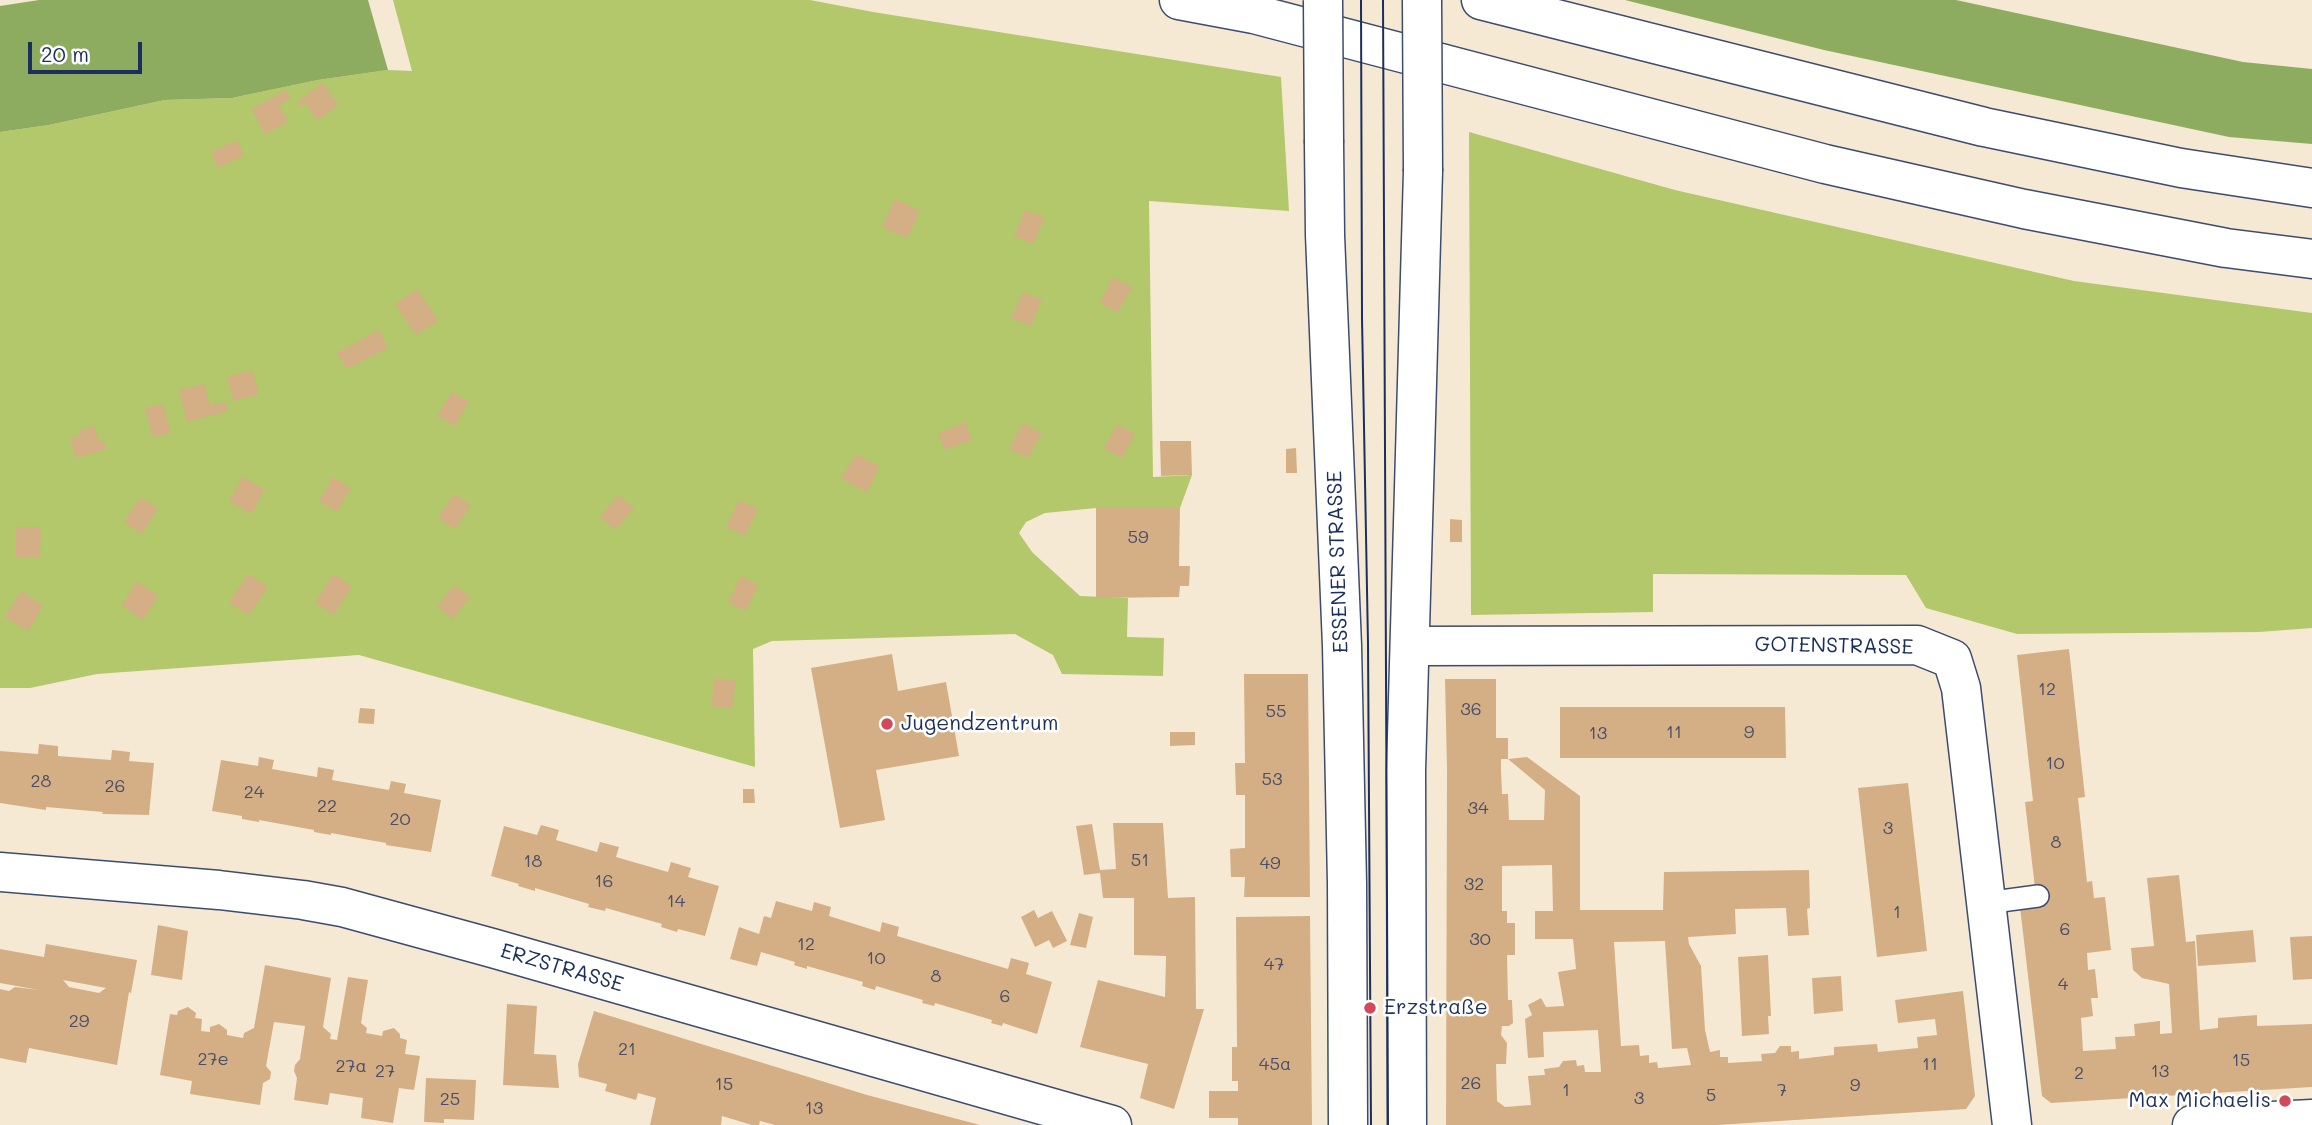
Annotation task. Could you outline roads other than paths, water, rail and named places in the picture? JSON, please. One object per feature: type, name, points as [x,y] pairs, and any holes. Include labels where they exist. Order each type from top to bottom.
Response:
[{"type":"main road","points":[[1179,0],[1254,14],[1799,157],[2011,206],[2226,248],[2312,259]]},
{"type":"main road","name":"ESSENER STRASSE","points":[[1323,0],[1325,235],[1347,883],[1348,1125]]},
{"type":"main road","points":[[1406,1125],[1406,770],[1423,171],[1422,0]]},
{"type":"main road","points":[[1481,0],[1984,127],[2181,168],[2312,188]]},
{"type":"main road","name":"GOTENSTRASSE","points":[[1411,646],[1917,645],[1952,659],[1961,688],[2012,1125]]},
{"type":"main road","name":"ERZSTRASSE","points":[[0,872],[219,890],[303,900],[342,908],[492,948],[1112,1125]]},
{"type":"main road","points":[[2192,1125],[2312,1119]]},
{"type":"lane","points":[[1986,903],[2038,896]]},
{"type":"tram line","points":[[1361,0],[1371,1125]]},
{"type":"tram line","points":[[1383,0],[1388,1125]]},
{"type":"place","name":"Jugendzentrum","points":[[887,724]]},
{"type":"place","name":"Erzstraße","points":[[1370,1008]]},
{"type":"place","name":"Max Michaelis","points":[[2285,1101]]}]
